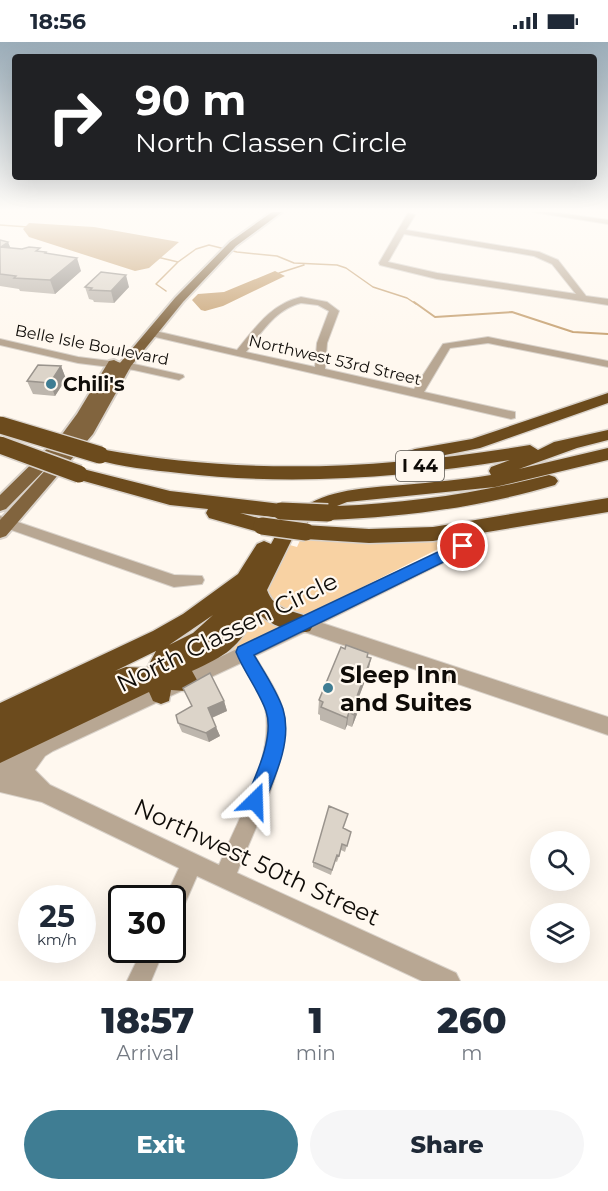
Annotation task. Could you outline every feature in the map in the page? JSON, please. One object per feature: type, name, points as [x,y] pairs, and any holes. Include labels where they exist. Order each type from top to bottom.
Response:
[{"type":"highway","points":[[267,473],[447,450],[491,439],[607,399]]},
{"type":"highway","name":"I 44","points":[[0,425],[100,455],[178,468],[267,473],[372,470],[444,464],[571,444],[608,435]]},
{"type":"highway","points":[[158,686],[164,658],[201,640],[219,624],[279,524],[302,504],[321,494],[353,487],[429,481],[509,468],[571,444]]},
{"type":"highway","name":"I 44","points":[[0,445],[79,474],[170,498],[281,511],[328,513],[399,510],[468,500],[517,490],[608,463]]},
{"type":"highway","points":[[0,751],[158,686],[218,648],[239,626],[285,534],[302,516],[320,505],[346,496],[495,481],[608,454]]},
{"type":"highway","points":[[170,498],[244,523],[306,532],[369,536],[433,534],[608,505]]},
{"type":"highway","points":[[576,510],[596,514],[608,520]]},
{"type":"highway","points":[[0,715],[177,628],[235,586],[254,568]]},
{"type":"highway","points":[[257,590],[260,604],[267,610],[303,624]]},
{"type":"highway","points":[[0,730],[227,612]]},
{"type":"highway","points":[[84,688],[101,687],[126,678],[158,686],[186,680]]},
{"type":"main road","points":[[0,505],[69,436],[119,365],[161,315],[218,256]]},
{"type":"main road","points":[[2,525],[88,431],[119,365],[152,333],[161,315]]},
{"type":"street","points":[[388,256],[383,263],[437,276],[491,282],[608,302]]},
{"type":"street","points":[[540,256],[555,262],[584,299]]},
{"type":"street","points":[[240,353],[280,306],[293,300],[306,299],[324,303],[334,311],[322,343],[320,372]]},
{"type":"street","name":"Northwest 53rd Street","points":[[152,333],[511,415]]},
{"type":"street","points":[[417,394],[447,346],[488,340],[608,364]]},
{"type":"street","name":"Belle Isle Boulevard","points":[[0,342],[78,360],[119,365],[179,377]]},
{"type":"street","points":[[2,525],[174,580],[197,580]]},
{"type":"street","name":"North Classen Circle","points":[[186,680],[476,540]]},
{"type":"street","points":[[303,624],[608,726]]},
{"type":"street","points":[[224,878],[270,763],[276,734],[275,711],[244,652]]},
{"type":"street","name":"North Classen Circle","points":[[0,770],[158,686]]},
{"type":"street","name":"Northwest 50th Street","points":[[43,792],[25,774],[26,763],[47,745]]},
{"type":"street","name":"Northwest 50th Street","points":[[0,782],[43,792],[448,981]]},
{"type":"street","points":[[182,885],[192,863]]},
{"type":"street","points":[[139,981],[147,963]]},
{"type":"shaded area","points":[[88,256],[163,256],[149,268],[135,271]]},
{"type":"shaded area","points":[[275,271],[285,276],[223,306],[205,311],[201,310],[192,300],[198,294],[224,292]]},
{"type":"shaded area","points":[[462,533],[443,543],[444,546],[309,614],[301,616],[274,608],[263,587],[286,544],[297,547],[302,536]]},
{"type":"shaded area","points":[[255,608],[281,628],[188,675]]},
{"type":"building","points":[[0,256],[77,258],[50,280],[14,278],[16,276],[0,274]]},
{"type":"building","points":[[101,272],[126,275],[111,291],[90,290],[92,288],[85,287]]},
{"type":"building","points":[[38,365],[61,366],[50,383],[27,381]]},
{"type":"building","points":[[346,645],[368,653],[367,657],[371,658],[356,699],[359,700],[354,715],[349,712],[347,718],[321,707],[323,702],[319,700],[341,647],[345,649]]},
{"type":"building","points":[[210,673],[224,701],[208,708],[216,727],[206,733],[178,723],[176,715],[192,706],[183,688]]},
{"type":"building","points":[[329,806],[348,814],[343,828],[351,832],[347,846],[342,844],[332,870],[313,862]]},
{"type":"waterway","points":[[178,262],[187,256]]},
{"type":"waterway","points":[[275,256],[294,263],[337,265],[346,268],[373,287],[407,298],[416,304]]},
{"type":"waterway","points":[[157,257],[178,262]]},
{"type":"waterway","points":[[166,291],[156,284],[178,262]]},
{"type":"waterway","points":[[279,273],[304,265]]},
{"type":"waterway","points":[[414,302],[435,317],[512,312],[573,332],[608,334]]},
{"type":"place","name":"Chili's","points":[[51,384]]},
{"type":"place","name":"Sleep Inn and Suites","points":[[328,688]]},
{"type":"route","points":[[255,801],[270,763],[276,734],[275,711],[244,652],[463,546]]}]
